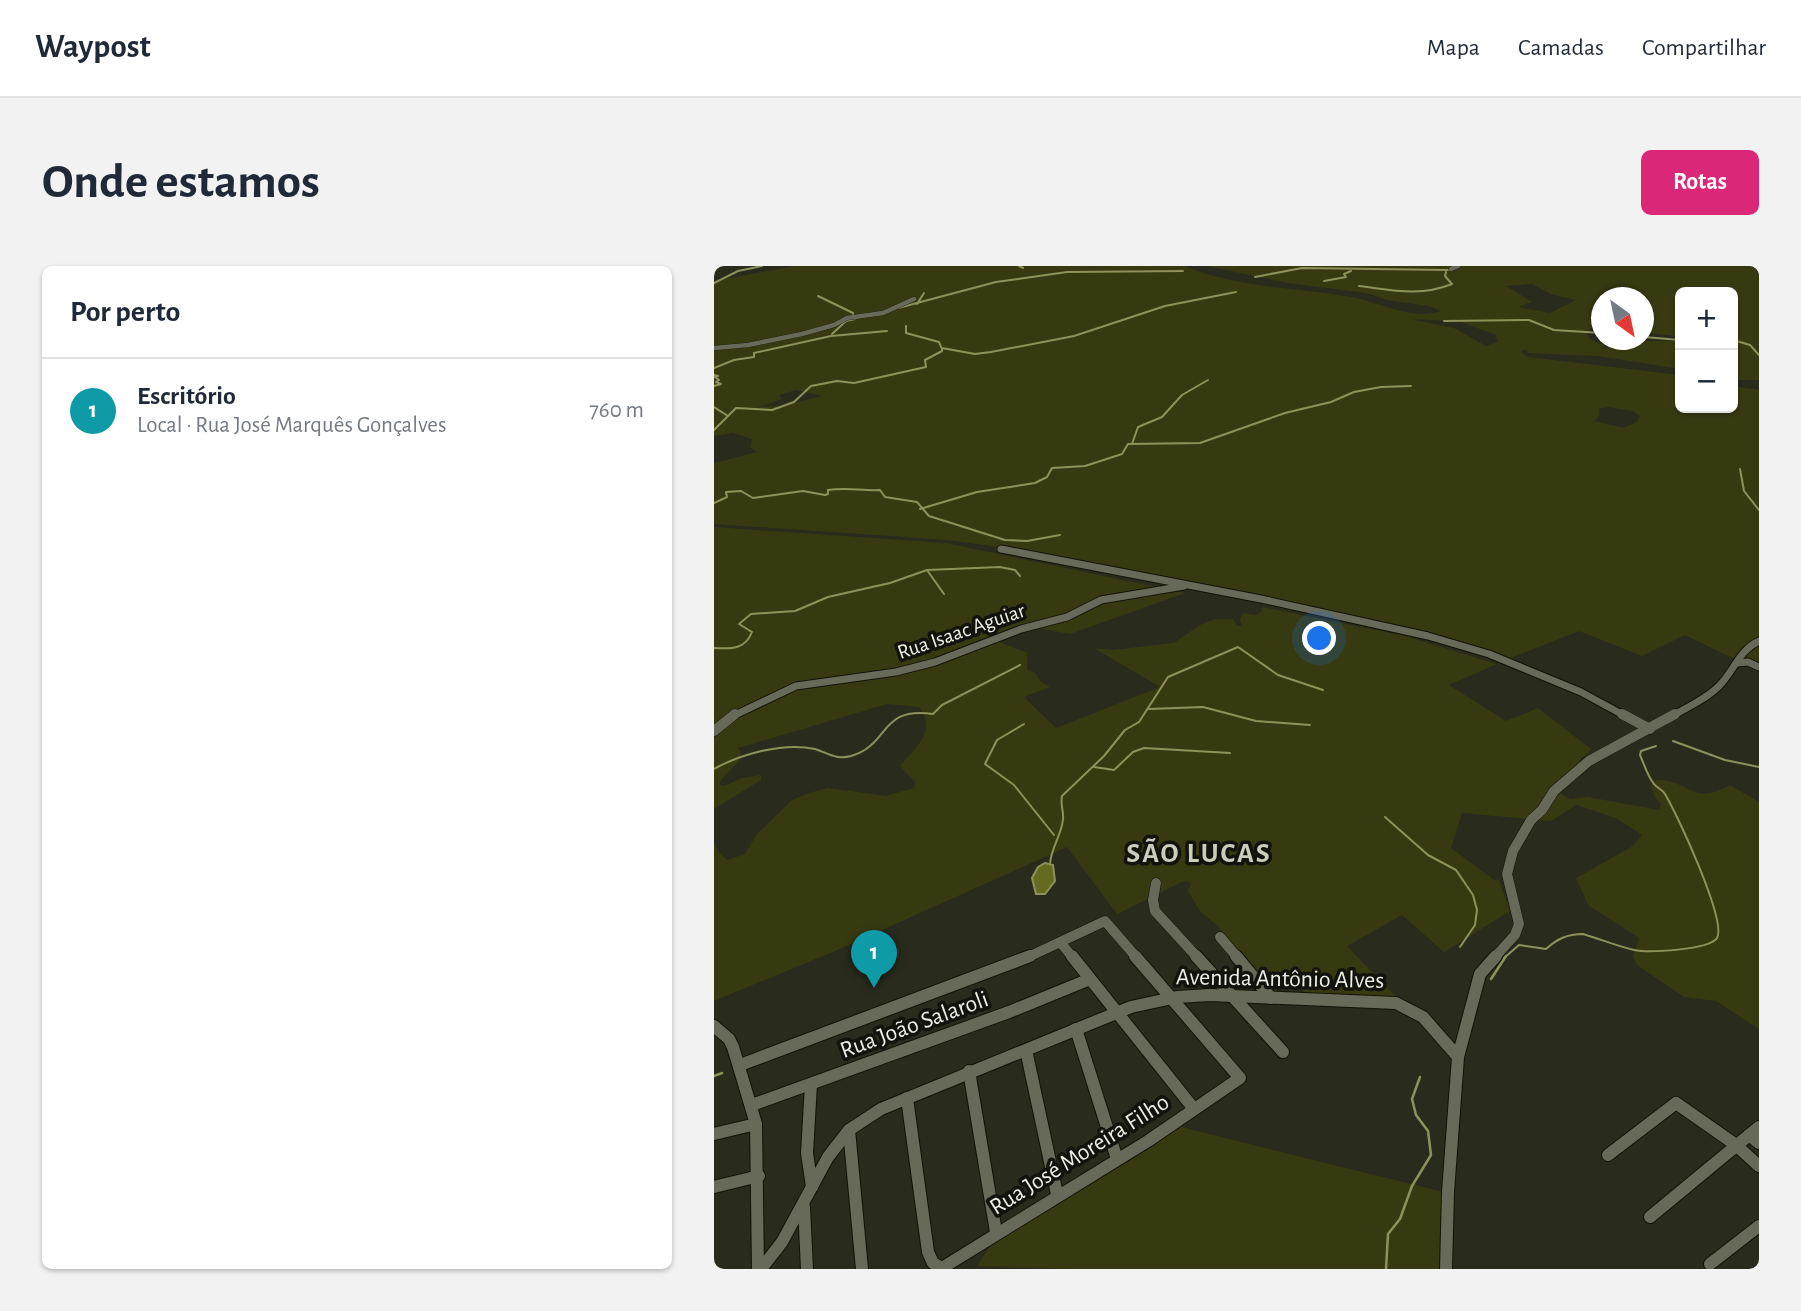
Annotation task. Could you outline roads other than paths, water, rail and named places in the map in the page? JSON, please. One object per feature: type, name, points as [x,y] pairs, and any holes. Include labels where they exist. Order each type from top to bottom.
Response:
[{"type":"street","points":[[1451,269],[1458,266]]},
{"type":"street","points":[[714,348],[802,334],[832,326],[847,318],[883,313],[914,299]]},
{"type":"street","points":[[1001,549],[1402,630],[1489,654],[1581,692],[1650,729]]},
{"type":"street","name":"Rua Isaac Aguiar","points":[[714,731],[738,710],[796,686],[896,672],[935,662],[1021,629],[1067,617],[1101,600],[1186,586]]},
{"type":"street","points":[[1446,1269],[1448,1192],[1458,1057],[1480,974],[1515,935],[1519,924],[1507,874],[1513,851],[1523,831],[1542,810],[1554,791],[1589,761],[1699,701],[1720,685],[1748,646],[1759,641]]},
{"type":"street","points":[[1737,663],[1748,662],[1759,667]]},
{"type":"street","points":[[1156,883],[1153,900],[1155,911],[1283,1052]]},
{"type":"street","points":[[740,1065],[1061,943],[1104,921],[1169,998]]},
{"type":"street","points":[[1220,937],[1271,998]]},
{"type":"street","points":[[1061,943],[1194,1109]]},
{"type":"street","name":"Rua João Salaroli","points":[[752,1105],[1009,1012],[1090,979]]},
{"type":"street","name":"Avenida Antônio Alves","points":[[760,1269],[804,1205],[828,1157],[849,1130],[881,1109],[906,1098],[1116,1013],[1169,998],[1193,995],[1405,1006],[1423,1017],[1458,1057]]},
{"type":"street","name":"Rua José Moreira Filho","points":[[942,1268],[1240,1078],[1169,998]]},
{"type":"street","points":[[714,1026],[729,1038],[740,1065],[756,1124],[760,1269]]},
{"type":"street","points":[[1076,1029],[1116,1159]]},
{"type":"street","points":[[1026,1050],[1057,1194]]},
{"type":"street","points":[[968,1071],[996,1232]]},
{"type":"street","points":[[811,1084],[807,1153],[813,1189]]},
{"type":"street","points":[[906,1098],[928,1252],[933,1263],[942,1268]]},
{"type":"street","points":[[1608,1155],[1676,1103],[1736,1145],[1759,1166]]},
{"type":"street","points":[[714,1134],[756,1124]]},
{"type":"street","points":[[849,1130],[862,1269]]},
{"type":"street","points":[[1650,1217],[1736,1145],[1756,1135]]},
{"type":"street","points":[[714,1186],[759,1176]]},
{"type":"street","points":[[804,1205],[807,1269]]},
{"type":"street","points":[[1710,1264],[1759,1226]]},
{"type":"waterway","points":[[714,283],[738,271],[762,266]]},
{"type":"waterway","points":[[1019,266],[1023,268]]},
{"type":"waterway","points":[[1255,277],[1302,268],[1448,270]]},
{"type":"waterway","points":[[918,303],[996,282],[1067,272],[1183,271]]},
{"type":"waterway","points":[[1324,281],[1346,277],[1344,274],[1351,271]]},
{"type":"waterway","points":[[1359,286],[1406,291],[1429,290],[1452,284],[1445,276],[1446,272]]},
{"type":"waterway","points":[[728,416],[736,408],[772,410],[794,402],[811,386],[837,381],[854,383],[926,367],[925,360],[942,351],[942,348],[975,354],[991,352],[1074,336],[1165,306],[1236,292]]},
{"type":"waterway","points":[[918,303],[924,293]]},
{"type":"waterway","points":[[818,296],[853,313],[853,316]]},
{"type":"waterway","points":[[898,308],[918,303]]},
{"type":"waterway","points":[[832,334],[846,321],[855,319]]},
{"type":"waterway","points":[[1444,321],[1529,320],[1554,330],[1591,332]]},
{"type":"waterway","points":[[906,326],[906,333],[939,342],[941,347]]},
{"type":"waterway","points":[[714,368],[734,360],[754,357],[754,353],[831,336],[887,331]]},
{"type":"waterway","points":[[1654,338],[1675,340]]},
{"type":"waterway","points":[[1738,341],[1750,345],[1759,355]]},
{"type":"waterway","points":[[714,375],[718,376],[715,377],[719,380],[716,382],[721,384],[714,386]]},
{"type":"waterway","points":[[1132,444],[1138,427],[1162,417],[1182,395],[1208,380]]},
{"type":"waterway","points":[[1132,444],[1200,443],[1285,413],[1331,402],[1354,392],[1381,387],[1411,386]]},
{"type":"waterway","points":[[714,407],[728,416]]},
{"type":"waterway","points":[[714,430],[728,416]]},
{"type":"waterway","points":[[922,508],[977,492],[1035,483],[1047,477],[1052,468],[1085,466],[1122,454],[1128,444],[1132,444]]},
{"type":"waterway","points":[[1740,469],[1744,491],[1759,510]]},
{"type":"waterway","points":[[714,503],[727,497],[726,492],[741,491],[753,498],[803,491],[825,495],[828,490],[835,489],[880,490],[885,497],[917,502],[922,508]]},
{"type":"waterway","points":[[922,508],[929,516],[1005,540],[1027,541],[1060,535]]},
{"type":"waterway","points":[[927,570],[1000,567],[1015,570],[1020,576]]},
{"type":"waterway","points":[[714,648],[732,648],[746,642],[752,632],[739,624],[751,614],[795,611],[828,597],[890,583],[927,570]]},
{"type":"waterway","points":[[927,570],[944,594]]},
{"type":"waterway","points":[[1050,864],[1062,825],[1062,796],[1104,756],[1125,730],[1139,722],[1168,677],[1238,647],[1278,675],[1323,690]]},
{"type":"waterway","points":[[714,769],[749,754],[776,748],[803,747],[836,757],[851,756],[864,751],[886,728],[903,716],[916,713],[933,714],[942,705],[1020,665]]},
{"type":"waterway","points":[[1149,709],[1203,707],[1256,721],[1310,725]]},
{"type":"waterway","points":[[1024,724],[997,740],[985,764],[1014,785],[1054,835]]},
{"type":"waterway","points":[[1673,741],[1725,760],[1759,767]]},
{"type":"waterway","points":[[1506,957],[1519,945],[1546,949],[1554,942],[1577,934],[1641,951],[1691,948],[1717,938],[1715,911],[1699,867],[1671,805],[1664,792],[1652,781],[1640,755],[1641,751],[1656,746]]},
{"type":"waterway","points":[[1094,767],[1114,770],[1133,752],[1144,748],[1230,753]]},
{"type":"waterway","points":[[1385,817],[1428,855],[1456,870],[1473,895],[1477,910],[1475,925],[1460,947]]},
{"type":"waterway","points":[[1491,979],[1506,957]]},
{"type":"waterway","points":[[714,1076],[722,1073]]},
{"type":"waterway","points":[[1386,1269],[1388,1234],[1400,1219],[1412,1186],[1431,1155],[1428,1131],[1416,1115],[1412,1099],[1420,1077]]},
{"type":"place","name":"Escritório","points":[[874,988]]},
{"type":"district","name":"SÃO LUCAS","points":[[1199,852]]}]
